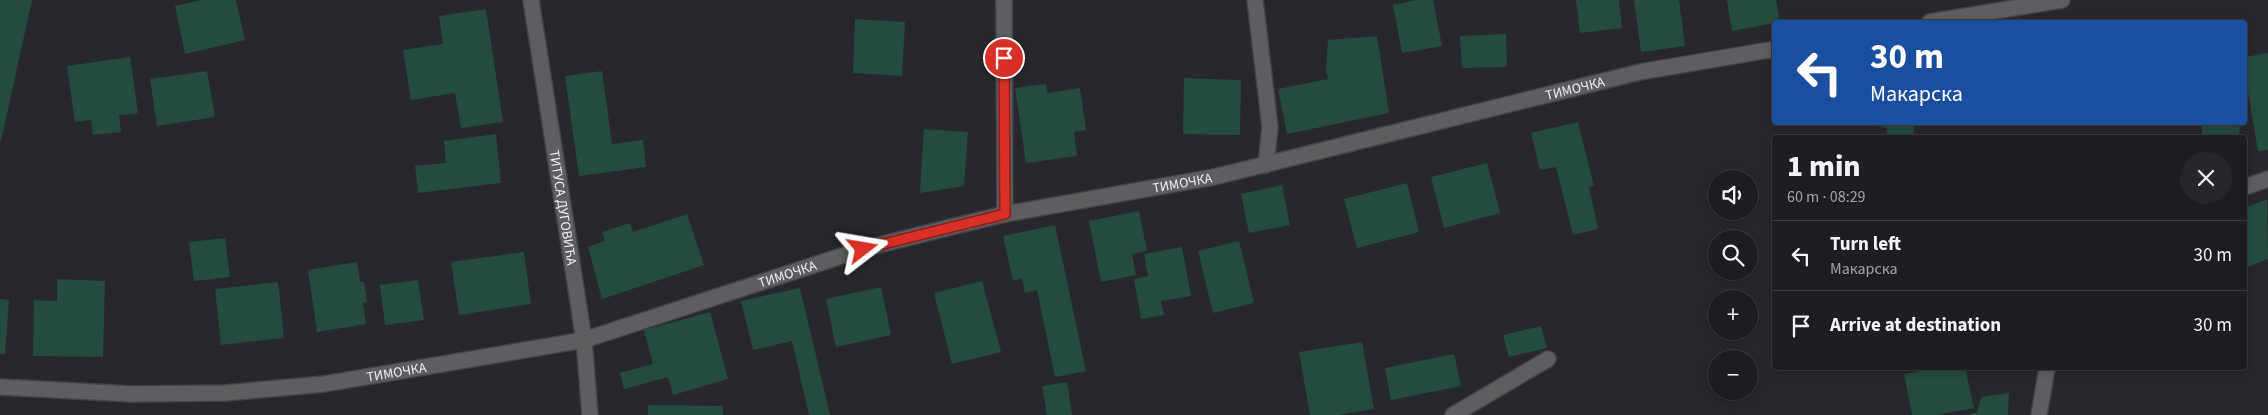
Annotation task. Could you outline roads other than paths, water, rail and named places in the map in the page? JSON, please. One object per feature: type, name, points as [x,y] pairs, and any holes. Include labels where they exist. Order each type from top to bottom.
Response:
[{"type":"street","name":"ТИТУСА ДУГОВИЋА","points":[[531,0],[584,340],[590,415]]},
{"type":"street","points":[[1004,0],[1005,214]]},
{"type":"street","points":[[1255,0],[1270,127],[1266,165]]},
{"type":"street","points":[[1942,20],[2062,0]]},
{"type":"street","name":"ТИМОЧКА","points":[[0,387],[132,394],[225,393],[324,384],[584,340],[863,249],[1005,214],[1214,177],[1640,72],[1772,50]]},
{"type":"street","points":[[2247,186],[2268,179]]},
{"type":"street","points":[[1453,415],[1548,359]]},
{"type":"street","points":[[2039,415],[2047,370]]}]
